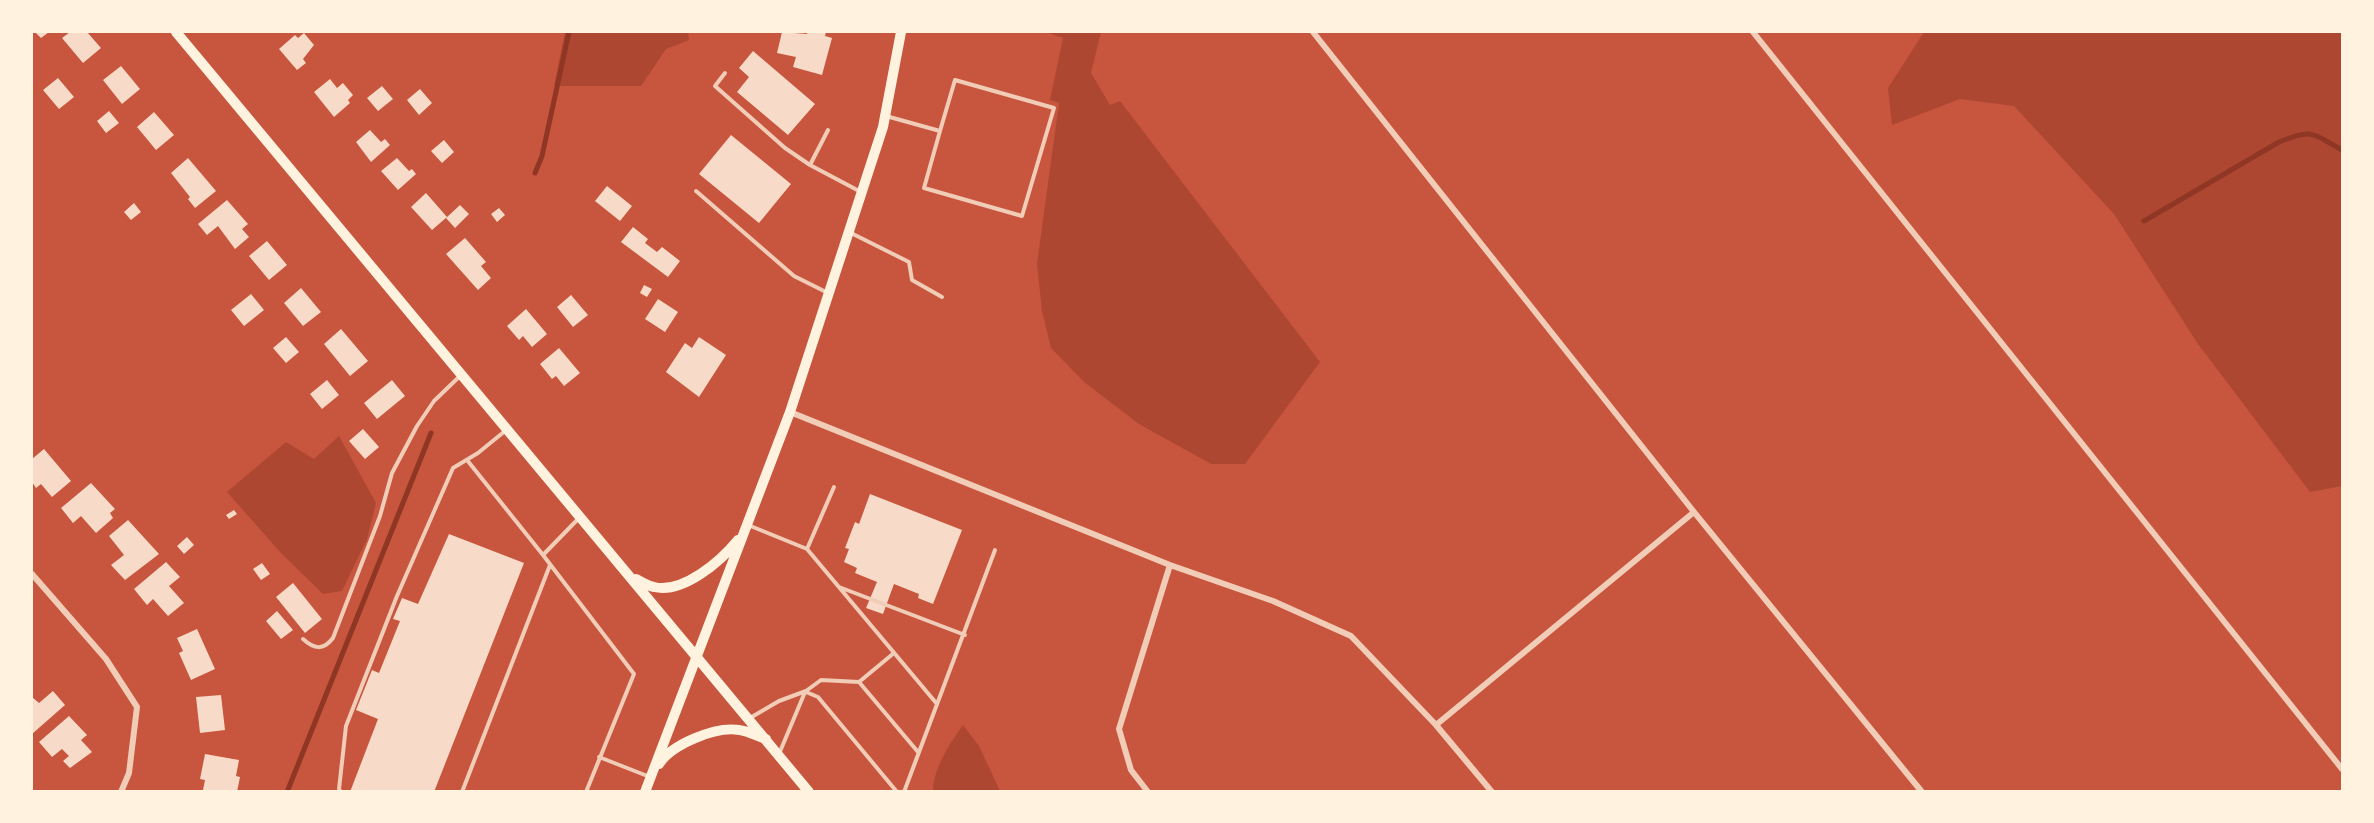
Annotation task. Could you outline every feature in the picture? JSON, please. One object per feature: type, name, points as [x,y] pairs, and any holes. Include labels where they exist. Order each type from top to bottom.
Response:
[{"type":"main road","points":[[176,32],[750,718],[809,792]]},
{"type":"main road","points":[[645,792],[790,412],[885,116],[901,32]]},
{"type":"main road","points":[[632,577],[654,587],[670,587],[697,576],[723,558],[746,529]]},
{"type":"main road","points":[[651,777],[663,757],[685,742],[703,735],[737,729],[766,739]]},
{"type":"street","points":[[1313,32],[1694,512],[1922,792]]},
{"type":"street","points":[[1753,32],[2343,769]]},
{"type":"street","points":[[790,412],[1170,565],[1273,601],[1351,636],[1436,725],[1492,792]]},
{"type":"street","points":[[1436,725],[1694,512]]},
{"type":"street","points":[[1148,792],[1131,770],[1119,729],[1170,565]]},
{"type":"street","points":[[32,574],[106,659],[137,707],[129,773],[121,792]]},
{"type":"lane","points":[[725,73],[715,86],[785,148],[810,165],[861,192]]},
{"type":"lane","points":[[955,80],[1054,108],[1022,216],[924,188],[940,131],[955,80]]},
{"type":"lane","points":[[885,116],[940,131]]},
{"type":"lane","points":[[810,165],[828,130]]},
{"type":"lane","points":[[696,190],[794,276],[828,294]]},
{"type":"lane","points":[[848,232],[909,262],[912,280],[942,297]]},
{"type":"lane","points":[[303,639],[312,647],[319,648],[327,645],[333,638],[380,516],[392,473],[417,426],[434,401],[462,374]]},
{"type":"lane","points":[[341,792],[339,789],[346,726],[397,596],[453,468],[508,429]]},
{"type":"lane","points":[[467,460],[634,674],[585,792]]},
{"type":"lane","points":[[807,549],[834,487]]},
{"type":"lane","points":[[543,555],[580,516]]},
{"type":"lane","points":[[746,529],[807,549],[937,704]]},
{"type":"lane","points":[[904,792],[995,550]]},
{"type":"lane","points":[[462,792],[550,565]]},
{"type":"lane","points":[[838,586],[964,635]]},
{"type":"lane","points":[[750,718],[779,701],[806,692],[821,680],[859,682],[894,653]]},
{"type":"lane","points":[[859,682],[919,753]]},
{"type":"lane","points":[[779,754],[806,692]]},
{"type":"lane","points":[[806,692],[818,697],[897,792]]},
{"type":"lane","points":[[599,757],[651,777]]},
{"type":"shaded area","points":[[565,32],[688,32],[689,40],[666,49],[641,86],[554,86]]},
{"type":"shaded area","points":[[1046,32],[1101,32],[1091,73],[1110,105],[1120,101],[1320,362],[1245,464],[1211,464],[1139,424],[1084,382],[1051,348],[1042,311],[1037,264],[1059,103],[1050,100],[1063,38]]},
{"type":"shaded area","points":[[1924,32],[2342,32],[2342,486],[2310,492],[2198,344],[2114,214],[2014,106],[1960,99],[1892,125],[1888,88]]},
{"type":"shaded area","points":[[339,436],[376,503],[367,539],[342,591],[323,594],[281,553],[227,492],[286,442],[314,459]]},
{"type":"shaded area","points":[[963,725],[979,746],[1000,791],[933,791],[939,765]]},
{"type":"building","points":[[35,32],[49,32],[41,38]]},
{"type":"building","points":[[70,32],[87,32],[101,48],[83,63],[62,38]]},
{"type":"building","points":[[782,32],[807,34],[808,32],[826,32],[825,36],[832,38],[822,75],[793,67],[796,57],[777,53]]},
{"type":"building","points":[[304,33],[314,45],[303,59],[306,63],[297,70],[279,49],[295,35],[298,38]]},
{"type":"building","points":[[753,51],[815,104],[788,135],[737,92],[749,77],[739,68]]},
{"type":"building","points":[[121,66],[140,89],[122,104],[103,80]]},
{"type":"building","points":[[58,78],[74,97],[59,109],[43,90]]},
{"type":"building","points":[[330,79],[337,88],[343,83],[353,95],[348,100],[350,103],[334,117],[314,92]]},
{"type":"building","points":[[382,86],[393,99],[378,111],[367,98]]},
{"type":"building","points":[[420,89],[432,103],[419,115],[407,100]]},
{"type":"building","points":[[109,111],[119,123],[106,133],[97,121]]},
{"type":"building","points":[[154,112],[174,135],[156,150],[137,127]]},
{"type":"building","points":[[370,130],[381,142],[385,139],[390,145],[371,162],[356,142]]},
{"type":"building","points":[[731,135],[791,184],[759,223],[699,174]]},
{"type":"building","points":[[444,140],[454,152],[442,163],[431,151]]},
{"type":"building","points":[[188,158],[216,191],[195,208],[188,199],[190,197],[171,173]]},
{"type":"building","points":[[397,158],[409,171],[412,169],[416,174],[398,190],[381,171]]},
{"type":"building","points":[[607,186],[632,206],[620,221],[595,201]]},
{"type":"building","points":[[426,193],[447,217],[432,230],[411,207]]},
{"type":"building","points":[[227,200],[248,224],[242,229],[249,237],[235,249],[218,226],[207,235],[198,224]]},
{"type":"building","points":[[134,203],[141,212],[131,220],[124,212]]},
{"type":"building","points":[[460,205],[469,214],[455,228],[446,218]]},
{"type":"building","points":[[499,208],[505,215],[497,222],[491,214]]},
{"type":"building","points":[[633,227],[648,239],[645,243],[657,252],[662,247],[680,261],[668,277],[621,242]]},
{"type":"building","points":[[465,238],[486,262],[481,266],[491,278],[478,290],[446,254]]},
{"type":"building","points":[[267,241],[287,265],[269,280],[249,256]]},
{"type":"building","points":[[644,285],[652,289],[647,297],[640,293]]},
{"type":"building","points":[[301,288],[321,312],[303,326],[284,303]]},
{"type":"building","points":[[251,294],[264,310],[244,326],[231,310]]},
{"type":"building","points":[[571,295],[588,315],[573,327],[557,307]]},
{"type":"building","points":[[658,299],[678,312],[665,332],[645,319]]},
{"type":"building","points":[[526,309],[547,334],[532,347],[523,336],[519,340],[507,326]]},
{"type":"building","points":[[341,329],[368,361],[350,376],[324,344]]},
{"type":"building","points":[[286,337],[299,352],[286,363],[273,348]]},
{"type":"building","points":[[699,337],[726,355],[699,397],[666,372],[685,343],[692,348]]},
{"type":"building","points":[[559,348],[580,373],[564,386],[556,376],[552,379],[540,364]]},
{"type":"building","points":[[327,380],[339,395],[322,409],[310,394]]},
{"type":"building","points":[[392,380],[405,396],[377,419],[364,403]]},
{"type":"building","points":[[363,429],[379,447],[365,459],[349,441]]},
{"type":"building","points":[[44,449],[71,481],[52,497],[41,484],[36,488],[32,482],[32,459]]},
{"type":"building","points":[[91,483],[115,509],[110,513],[113,518],[96,533],[81,516],[73,523],[61,508]]},
{"type":"building","points":[[870,494],[962,530],[933,604],[918,598],[919,594],[894,584],[883,614],[866,608],[877,582],[855,573],[857,568],[844,562],[849,549],[845,548],[855,522],[859,524]]},
{"type":"building","points":[[234,510],[237,514],[229,519],[226,515]]},
{"type":"building","points":[[128,520],[159,554],[125,580],[111,565],[124,555],[109,536]]},
{"type":"building","points":[[449,534],[524,563],[434,792],[350,792],[378,719],[356,710],[372,670],[379,673],[400,621],[393,619],[402,598],[418,604]]},
{"type":"building","points":[[187,537],[194,545],[184,554],[177,546]]},
{"type":"building","points":[[166,562],[180,577],[169,586],[184,603],[168,616],[153,599],[147,605],[134,589]]},
{"type":"building","points":[[262,563],[270,574],[261,580],[253,569]]},
{"type":"building","points":[[293,583],[322,619],[305,633],[276,597]]},
{"type":"building","points":[[277,611],[293,630],[281,639],[266,621]]},
{"type":"building","points":[[197,629],[215,669],[191,680],[179,653],[183,651],[177,638]]},
{"type":"building","points":[[53,691],[65,705],[32,734],[32,697],[39,703]]},
{"type":"building","points":[[221,695],[225,730],[200,733],[196,697]]},
{"type":"building","points":[[69,716],[87,735],[81,740],[92,752],[70,768],[63,761],[69,756],[62,749],[52,757],[39,742]]},
{"type":"building","points":[[205,754],[239,760],[236,776],[240,777],[237,792],[203,790],[205,780],[200,779]]},
{"type":"waterway","points":[[535,173],[542,156],[569,32]]},
{"type":"waterway","points":[[2144,221],[2279,142],[2290,138],[2312,134],[2342,150]]},
{"type":"waterway","points":[[287,792],[431,433]]}]
